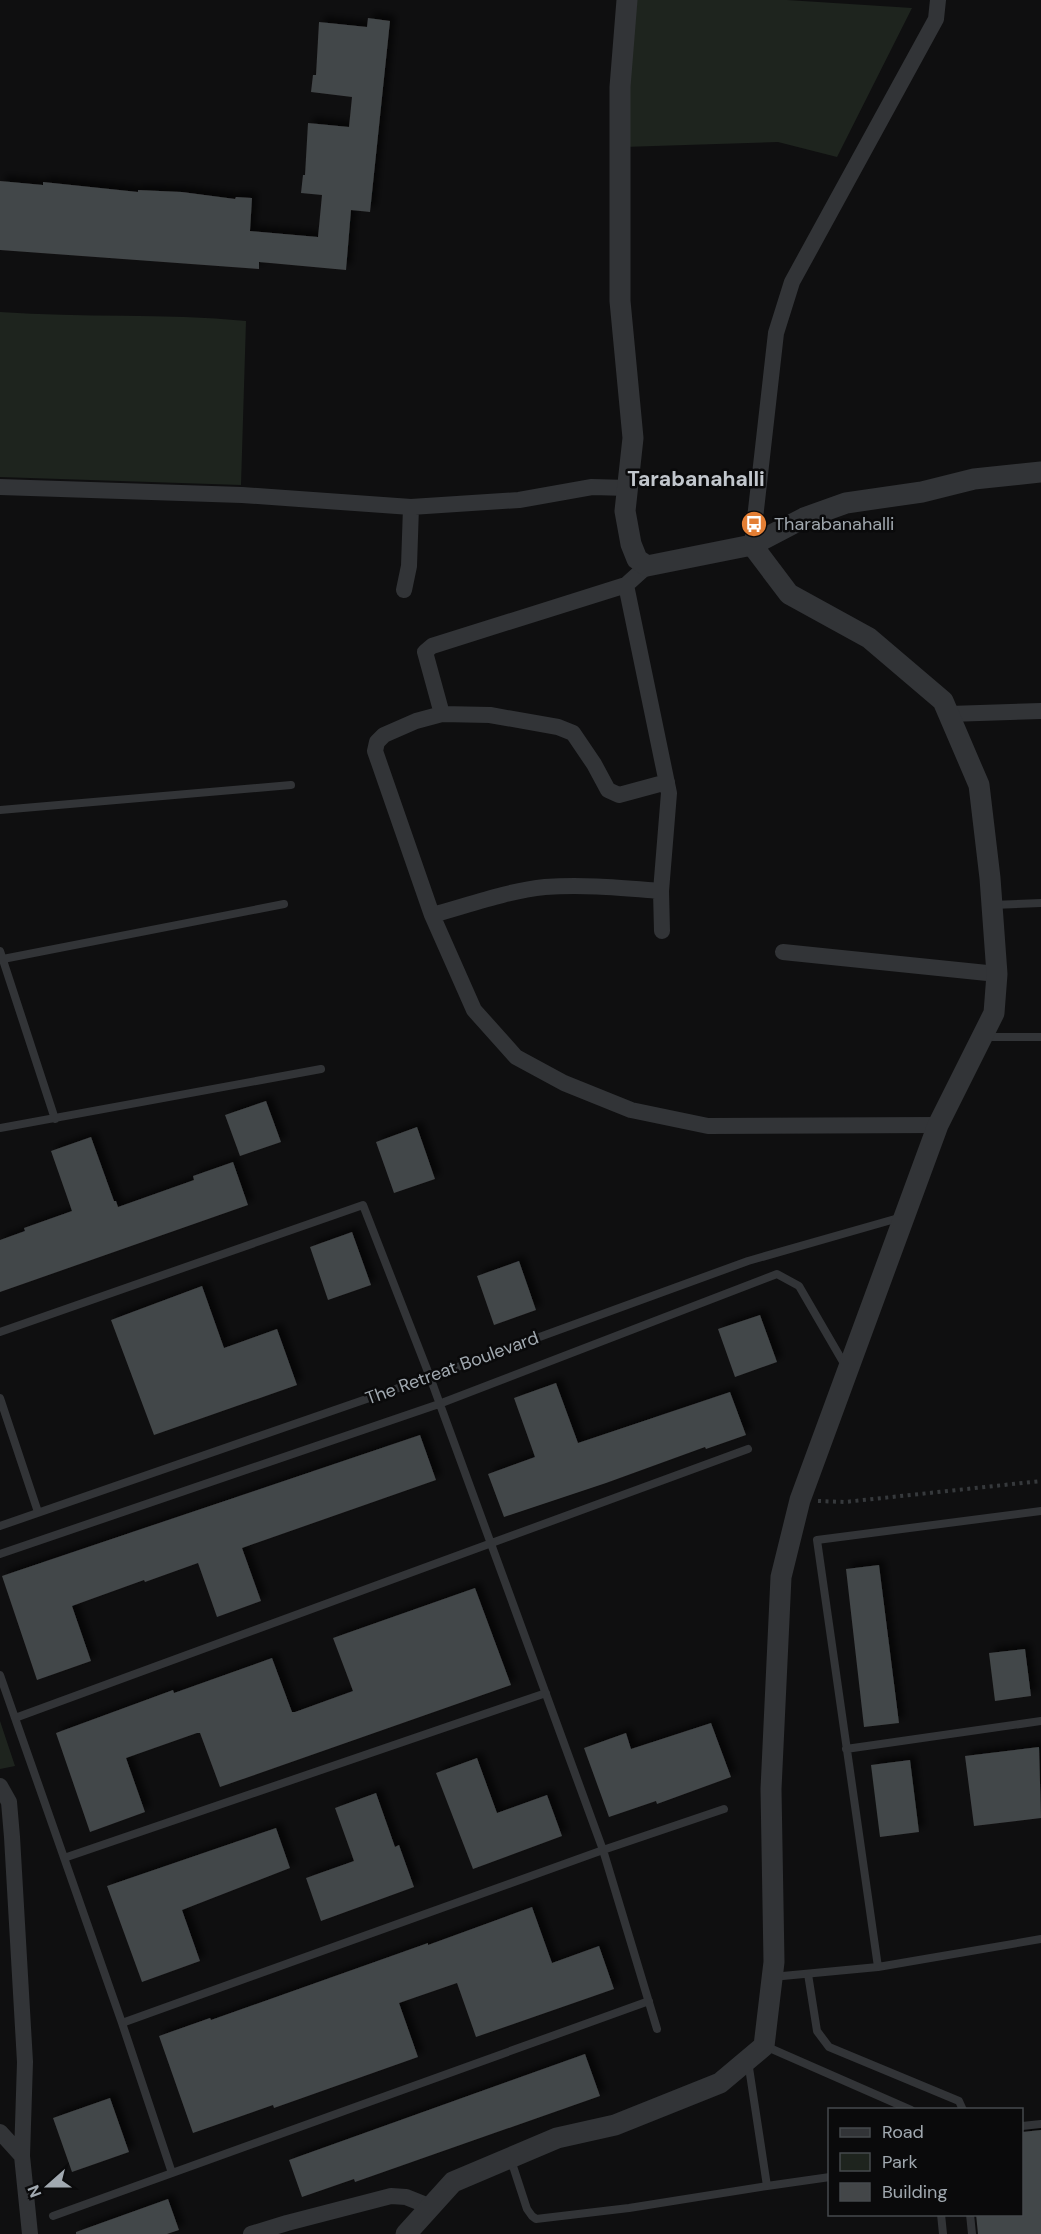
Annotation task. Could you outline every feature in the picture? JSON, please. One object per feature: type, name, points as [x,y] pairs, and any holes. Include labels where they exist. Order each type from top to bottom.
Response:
[{"type":"street","points":[[627,0],[620,87],[620,301],[633,438],[626,511],[630,544],[638,559],[647,566]]},
{"type":"street","points":[[406,2234],[453,2182],[557,2138],[615,2125],[720,2083],[764,2046],[774,1962],[771,1789],[781,1577],[800,1500],[938,1125],[994,1013],[997,974],[979,785],[943,700],[869,638],[789,594],[752,545],[776,333],[792,282],[936,19],[938,0]]},
{"type":"street","points":[[442,714],[425,652],[432,646],[626,585],[647,566],[752,545],[804,518],[846,503],[922,492],[974,479],[1041,472]]},
{"type":"street","points":[[0,487],[242,495],[411,507],[519,500],[592,487],[628,488]]},
{"type":"street","points":[[404,590],[410,566],[411,507]]},
{"type":"street","points":[[626,585],[668,782],[661,891],[662,931]]},
{"type":"street","points":[[949,714],[1041,711]]},
{"type":"street","points":[[668,782],[619,795],[608,790],[573,733],[558,727],[490,715],[442,714],[392,730],[377,742],[375,751],[432,915],[474,1010],[516,1057],[564,1083],[631,1110],[708,1125],[938,1125]]},
{"type":"street","points":[[432,915],[515,892],[544,887],[591,885],[661,891]]},
{"type":"street","points":[[783,952],[997,974]]},
{"type":"street","points":[[0,1786],[9,1802],[25,2062],[22,2156],[30,2234]]},
{"type":"street","points":[[0,2132],[22,2156]]},
{"type":"street","points":[[251,2234],[391,2196],[406,2196],[431,2206]]},
{"type":"lane","points":[[0,810],[291,785]]},
{"type":"lane","points":[[992,905],[1041,903]]},
{"type":"lane","points":[[55,1119],[1,955],[284,904]]},
{"type":"lane","points":[[982,1037],[1041,1037]]},
{"type":"lane","points":[[0,1128],[321,1069]]},
{"type":"lane","points":[[0,1332],[363,1204],[430,1377],[603,1850],[657,2029]]},
{"type":"lane","name":"The Retreat Boulevard","points":[[0,1526],[430,1377],[748,1260],[904,1216]]},
{"type":"lane","points":[[0,1554],[440,1404],[777,1274],[799,1286],[848,1370]]},
{"type":"lane","points":[[0,1398],[38,1512]]},
{"type":"lane","points":[[15,1718],[748,1449]]},
{"type":"lane","points":[[878,1966],[817,1540],[1041,1511]]},
{"type":"lane","points":[[0,1675],[172,2173]]},
{"type":"lane","points":[[64,1858],[546,1693]]},
{"type":"lane","points":[[846,1749],[1041,1721]]},
{"type":"lane","points":[[122,2023],[603,1850],[724,1809]]},
{"type":"lane","points":[[772,1977],[878,1966],[1041,1939]]},
{"type":"lane","points":[[808,1974],[817,2031],[829,2047],[959,2101],[962,2108]]},
{"type":"lane","points":[[53,2216],[649,2001]]},
{"type":"lane","points":[[764,2046],[909,2108]]},
{"type":"lane","points":[[748,2060],[767,2186]]},
{"type":"lane","points":[[1023,2126],[1041,2124]]},
{"type":"lane","points":[[510,2157],[527,2209],[536,2219],[629,2208],[828,2177]]},
{"type":"lane","points":[[941,2216],[943,2234]]},
{"type":"lane","points":[[970,2216],[972,2234]]},
{"type":"path","points":[[800,1500],[845,1502],[1041,1481]]},
{"type":"green space","points":[[635,0],[787,0],[912,8],[837,157],[778,142],[623,147]]},
{"type":"green space","points":[[0,312],[246,321],[241,485],[0,477]]},
{"type":"green space","points":[[0,1721],[15,1766],[0,1769]]},
{"type":"building","points":[[368,18],[390,21],[370,212],[351,210],[346,270],[259,262],[259,269],[0,250],[0,181],[43,185],[43,182],[138,192],[138,190],[182,192],[235,199],[236,197],[252,198],[250,231],[318,237],[322,195],[301,193],[303,175],[305,175],[308,123],[349,127],[352,97],[311,92],[313,75],[316,75],[319,22],[367,27]]},
{"type":"building","points":[[266,1101],[281,1142],[240,1156],[225,1115]]},
{"type":"building","points":[[417,1127],[435,1179],[394,1193],[376,1142]]},
{"type":"building","points":[[91,1137],[118,1207],[194,1180],[193,1176],[233,1162],[248,1205],[0,1292],[0,1240],[25,1231],[24,1228],[72,1211],[51,1151]]},
{"type":"building","points":[[352,1232],[371,1285],[328,1300],[310,1247]]},
{"type":"building","points":[[519,1261],[536,1310],[494,1325],[477,1276]]},
{"type":"building","points":[[202,1286],[224,1348],[277,1329],[297,1385],[154,1435],[111,1320]]},
{"type":"building","points":[[760,1315],[777,1362],[735,1377],[718,1329]]},
{"type":"building","points":[[556,1383],[578,1443],[730,1392],[746,1435],[504,1517],[488,1474],[535,1457],[514,1398]]},
{"type":"building","points":[[420,1435],[436,1480],[242,1548],[261,1601],[217,1617],[198,1563],[145,1582],[144,1580],[72,1606],[91,1661],[37,1680],[2,1576]]},
{"type":"building","points":[[879,1565],[899,1723],[864,1727],[846,1569]]},
{"type":"building","points":[[475,1588],[511,1685],[220,1787],[200,1733],[197,1733],[126,1758],[145,1812],[90,1832],[56,1733],[173,1690],[174,1693],[272,1658],[292,1712],[295,1712],[353,1691],[333,1638]]},
{"type":"building","points":[[1025,1649],[1031,1696],[995,1701],[989,1653]]},
{"type":"building","points":[[711,1723],[731,1777],[657,1804],[656,1801],[609,1817],[584,1748],[626,1733],[631,1749]]},
{"type":"building","points":[[1039,1747],[1041,1818],[974,1826],[965,1756]]},
{"type":"building","points":[[477,1758],[497,1813],[547,1795],[562,1836],[473,1869],[436,1773]]},
{"type":"building","points":[[910,1760],[919,1832],[880,1837],[871,1765]]},
{"type":"building","points":[[376,1793],[395,1847],[399,1845],[414,1887],[321,1921],[306,1878],[354,1861],[335,1808]]},
{"type":"building","points":[[276,1828],[290,1868],[182,1910],[200,1961],[142,1982],[107,1886]]},
{"type":"building","points":[[532,1907],[552,1963],[599,1946],[614,1989],[476,2037],[457,1983],[399,2003],[418,2057],[274,2108],[273,2105],[193,2133],[159,2036],[210,2018],[211,2020],[428,1943],[428,1945]]},
{"type":"building","points":[[585,2054],[600,2096],[355,2182],[354,2179],[302,2197],[289,2160]]},
{"type":"building","points":[[110,2098],[129,2152],[72,2172],[53,2118]]},
{"type":"building","points":[[1041,2130],[1041,2234],[978,2234],[976,2216],[1023,2216],[1023,2132]]},
{"type":"building","points":[[168,2199],[179,2230],[167,2234],[76,2234],[76,2232]]},
{"type":"place","name":"Tharabanahalli","points":[[754,524]]},
{"type":"district","name":"Tarabanahalli","points":[[696,479]]}]
